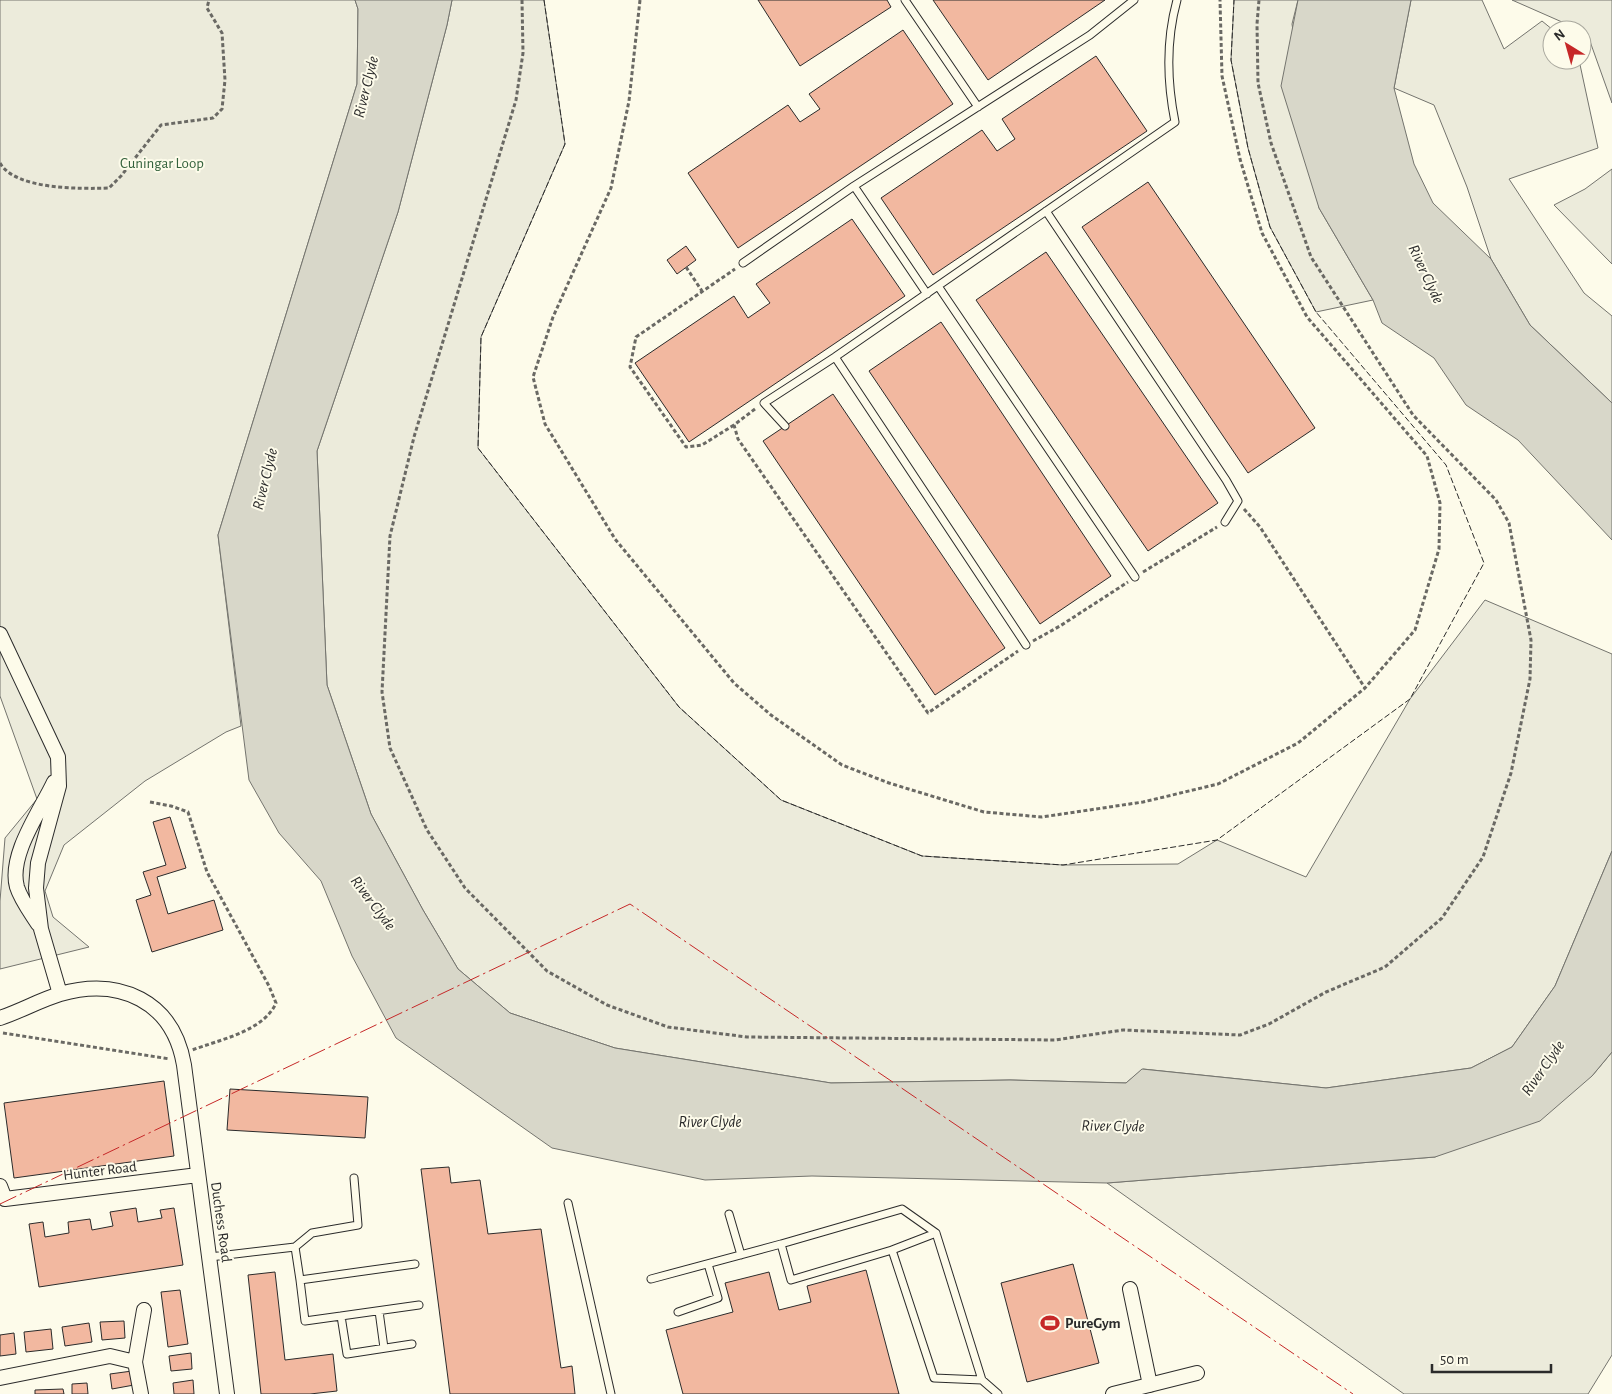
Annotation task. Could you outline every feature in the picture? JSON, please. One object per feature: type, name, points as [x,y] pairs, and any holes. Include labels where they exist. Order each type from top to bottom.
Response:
[{"type":"street","points":[[0,634],[13,666],[54,745],[59,770],[56,798],[37,871],[36,888],[41,929],[60,994]]},
{"type":"street","points":[[41,929],[20,893],[17,885],[16,868],[22,845],[59,770]]},
{"type":"street","name":"Duchess Road","points":[[0,1018],[60,994],[82,989],[106,988],[139,998],[164,1019],[177,1038],[183,1058],[227,1394]]},
{"type":"street","name":"Hunter Road","points":[[2,1192],[198,1175]]},
{"type":"street","points":[[1130,1289],[1150,1384]]},
{"type":"street","points":[[141,1394],[135,1362],[144,1310]]},
{"type":"street","points":[[0,1378],[110,1356],[135,1362]]},
{"type":"street","points":[[1113,1394],[1197,1373]]},
{"type":"lane","points":[[905,0],[978,107]]},
{"type":"lane","points":[[743,263],[854,186],[1090,35],[1134,0]]},
{"type":"lane","points":[[784,426],[764,403],[835,357],[1175,122],[1168,53],[1171,23],[1177,0]]},
{"type":"lane","points":[[854,186],[927,294]]},
{"type":"lane","points":[[1046,211],[1238,500],[1225,522]]},
{"type":"lane","points":[[938,286],[1135,577]]},
{"type":"lane","points":[[835,357],[1026,645]]},
{"type":"lane","points":[[210,1257],[295,1247],[312,1233],[358,1225],[354,1178]]},
{"type":"lane","points":[[568,1202],[611,1394]]},
{"type":"lane","points":[[651,1279],[902,1209],[936,1233],[982,1380],[998,1394]]},
{"type":"lane","points":[[729,1214],[741,1255]]},
{"type":"lane","points":[[781,1244],[791,1280],[892,1250],[936,1233]]},
{"type":"lane","points":[[295,1247],[305,1321],[419,1305]]},
{"type":"lane","points":[[892,1250],[934,1378],[982,1380]]},
{"type":"lane","points":[[300,1280],[415,1264]]},
{"type":"lane","points":[[678,1312],[718,1298],[708,1264]]},
{"type":"lane","points":[[379,1311],[384,1348]]},
{"type":"lane","points":[[341,1316],[347,1354],[412,1344]]},
{"type":"path","points":[[0,163],[4,170],[20,178],[53,186],[80,189],[109,188],[121,176],[161,125],[213,118],[222,110],[224,80],[222,34],[207,8],[209,0]]},
{"type":"path","points":[[522,0],[523,53],[516,100],[414,437],[390,536],[382,692],[390,748],[427,830],[465,888],[547,971],[607,1005],[668,1027],[747,1037],[1055,1040],[1122,1030],[1240,1035],[1269,1024],[1326,992],[1385,967],[1442,918],[1483,857],[1511,774],[1530,678],[1531,640],[1509,523],[1496,500],[1414,415],[1311,257],[1271,143],[1260,92],[1256,24],[1259,0]]},
{"type":"path","points":[[640,0],[629,101],[611,188],[553,317],[533,378],[545,424],[615,540],[734,683],[771,715],[842,765],[889,783],[984,812],[1042,817],[1143,802],[1218,784],[1298,743],[1365,688],[1415,630],[1439,549],[1440,503],[1427,456],[1307,317],[1262,233],[1240,159],[1222,76],[1220,0]]},
{"type":"path","points":[[743,263],[636,337],[630,366],[686,447],[702,445],[764,403]]},
{"type":"path","points":[[686,267],[702,291]]},
{"type":"path","points":[[734,425],[738,439],[928,713],[1026,645],[1060,626],[1225,522]]},
{"type":"path","points":[[1238,500],[1260,527],[1365,688]]},
{"type":"path","points":[[0,1032],[183,1058],[259,1022],[272,1013],[276,1003],[269,986],[207,872],[188,812],[172,806],[150,802]]},
{"type":"green space","name":"Cuningar Loop","points":[[0,0],[355,0],[358,9],[357,84],[218,535],[241,726],[226,732],[145,781],[64,845],[45,891],[53,917],[89,947],[0,969],[0,901],[5,838],[37,799],[0,696]]},
{"type":"green space","points":[[452,0],[544,0],[565,144],[481,337],[478,448],[679,707],[781,800],[922,856],[1063,865],[1178,864],[1217,840],[1306,877],[1410,699],[1485,600],[1612,654],[1612,851],[1555,986],[1512,1047],[1471,1068],[1326,1088],[1143,1069],[1126,1083],[1010,1080],[831,1083],[615,1048],[510,1013],[458,969],[423,910],[371,814],[327,685],[317,451],[398,212]]},
{"type":"green space","points":[[1234,0],[1298,0],[1292,24],[1319,208],[1373,300],[1316,312],[1270,227],[1248,148],[1231,60]]},
{"type":"green space","points":[[1411,0],[1482,0],[1504,49],[1542,21],[1542,70],[1581,70],[1598,148],[1509,179],[1584,293],[1612,316],[1612,403],[1530,325],[1491,259],[1467,187],[1434,105],[1394,88]]},
{"type":"green space","points":[[1512,0],[1612,0],[1612,103],[1592,47],[1592,20],[1557,20]]},
{"type":"green space","points":[[1612,169],[1612,264],[1554,205],[1585,189]]},
{"type":"green space","points":[[1612,1052],[1612,1355],[1588,1394],[1404,1394],[1107,1183],[1435,1157],[1592,1076]]},
{"type":"water","name":"River Clyde","points":[[355,0],[452,0],[398,212],[317,451],[327,685],[371,814],[423,910],[458,969],[510,1013],[615,1048],[831,1083],[1010,1080],[1126,1083],[1142,1069],[1326,1088],[1471,1068],[1512,1047],[1555,986],[1612,851],[1612,1052],[1592,1076],[1540,1121],[1435,1157],[1107,1183],[812,1176],[705,1180],[552,1148],[396,1038],[352,956],[321,881],[279,833],[249,780],[218,535],[357,84],[358,9]]},
{"type":"water","name":"River Clyde","points":[[1298,0],[1411,0],[1394,88],[1414,164],[1433,203],[1491,259],[1530,325],[1612,403],[1612,540],[1518,440],[1466,405],[1434,358],[1382,323],[1373,300],[1319,208],[1281,86]]},
{"type":"building","points":[[758,0],[887,0],[891,7],[800,66]]},
{"type":"building","points":[[933,0],[1105,0],[988,80]]},
{"type":"building","points":[[903,30],[953,104],[738,248],[688,173],[788,105],[800,122],[820,109],[809,94]]},
{"type":"building","points":[[1096,56],[1147,131],[933,275],[881,198],[982,130],[997,151],[1015,139],[1002,119]]},
{"type":"building","points":[[1148,182],[1315,428],[1248,473],[1082,227]]},
{"type":"building","points":[[852,219],[905,296],[689,442],[635,363],[734,296],[748,318],[770,303],[756,284]]},
{"type":"building","points":[[686,246],[696,260],[677,274],[667,260]]},
{"type":"building","points":[[1046,252],[1218,503],[1148,551],[976,300]]},
{"type":"building","points":[[941,322],[1111,576],[1040,624],[869,371]]},
{"type":"building","points":[[833,394],[1005,648],[935,695],[763,441]]},
{"type":"building","points":[[170,817],[186,868],[157,877],[168,914],[214,900],[223,930],[152,952],[136,900],[151,895],[143,872],[166,865],[153,822]]},
{"type":"building","points":[[164,1081],[174,1156],[14,1178],[4,1103]]},
{"type":"building","points":[[230,1089],[368,1097],[365,1138],[227,1130]]},
{"type":"building","points":[[449,1167],[451,1183],[480,1180],[488,1234],[541,1229],[561,1368],[572,1366],[575,1394],[450,1394],[421,1169]]},
{"type":"building","points":[[136,1208],[138,1222],[162,1218],[160,1210],[174,1208],[183,1265],[39,1287],[29,1224],[43,1222],[45,1237],[69,1233],[68,1222],[90,1219],[92,1230],[113,1226],[110,1212]]},
{"type":"building","name":"PureGym","points":[[1073,1264],[1099,1363],[1027,1382],[1001,1283]]},
{"type":"building","points":[[866,1270],[899,1394],[683,1394],[666,1330],[733,1312],[725,1283],[769,1272],[779,1310],[811,1302],[807,1286]]},
{"type":"building","points":[[275,1272],[285,1360],[333,1354],[337,1391],[310,1394],[261,1394],[248,1275]]},
{"type":"building","points":[[180,1290],[188,1344],[168,1347],[161,1292]]},
{"type":"building","points":[[124,1321],[125,1338],[102,1340],[100,1322]]},
{"type":"building","points":[[89,1323],[92,1342],[65,1346],[62,1327]]},
{"type":"building","points":[[51,1329],[53,1349],[26,1352],[24,1332]]},
{"type":"building","points":[[14,1333],[16,1354],[0,1356],[0,1335]]},
{"type":"building","points":[[191,1353],[192,1369],[171,1371],[169,1356]]},
{"type":"building","points":[[132,1371],[134,1385],[112,1389],[110,1374]]},
{"type":"building","points":[[193,1380],[194,1394],[174,1394],[173,1383]]},
{"type":"building","points":[[87,1383],[88,1394],[72,1394],[72,1384]]},
{"type":"building","points":[[63,1389],[64,1394],[35,1394],[35,1390]]},
{"type":"fence","points":[[544,0],[565,144],[481,337],[478,448],[679,707],[781,800],[922,856],[1063,865],[1217,840],[1410,699],[1484,563],[1446,465],[1316,312],[1270,227],[1248,148],[1231,60],[1234,0]]},
{"type":"power","points":[[0,1204],[630,904],[1353,1394]]},
{"type":"place","name":"PureGym","points":[[1050,1323]]}]
